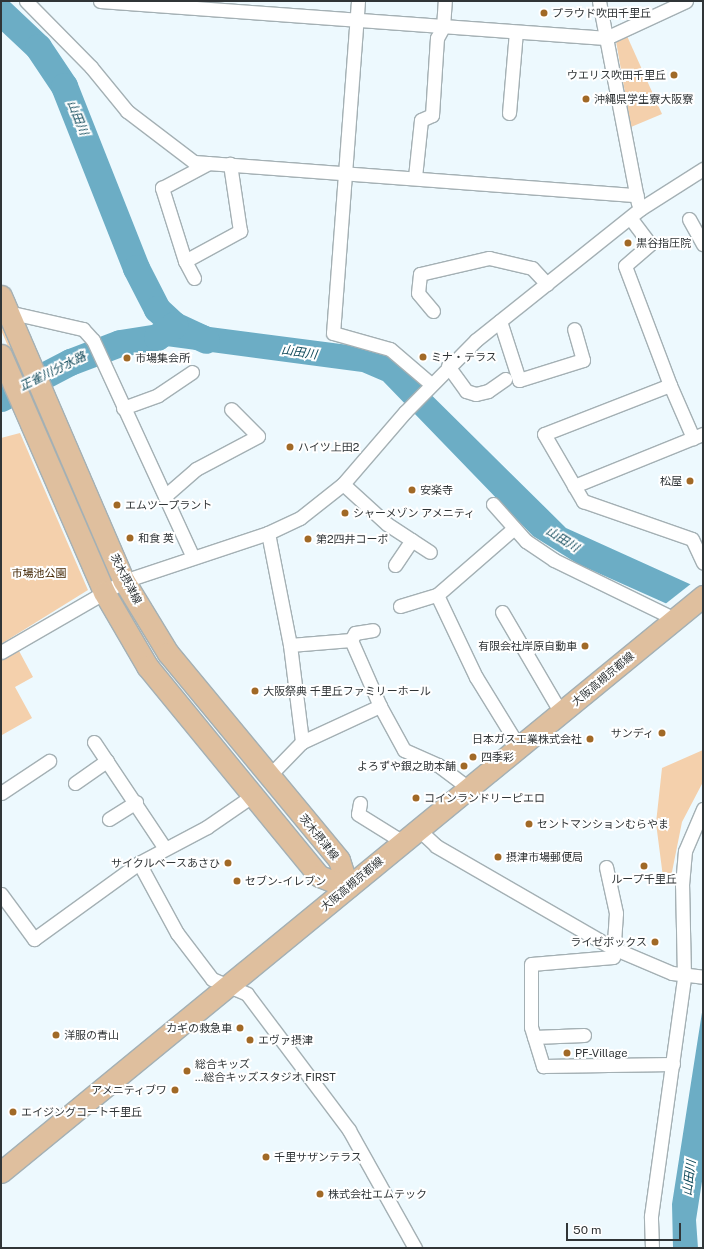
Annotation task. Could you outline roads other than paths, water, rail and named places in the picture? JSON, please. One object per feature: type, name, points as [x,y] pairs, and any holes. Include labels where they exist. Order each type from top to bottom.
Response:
[{"type":"main road","name":"茨木摂津線","points":[[4,304],[124,581],[168,652],[339,860],[348,887]]},
{"type":"main road","points":[[1,355],[104,592],[146,666],[255,794],[319,876],[348,887]]},
{"type":"main road","name":"大阪高槻京都線","points":[[1,1172],[229,987],[468,788],[703,596]]},
{"type":"street","points":[[26,1],[91,67],[127,111],[194,162],[345,171],[415,177],[422,181],[637,195]]},
{"type":"street","points":[[100,1],[356,22],[606,38],[686,1]]},
{"type":"street","points":[[358,1],[333,334],[390,349],[431,384]]},
{"type":"street","points":[[415,177],[421,120],[432,115],[437,38],[443,27],[445,1]]},
{"type":"street","points":[[574,486],[698,436],[670,385],[625,266],[650,244],[635,214],[637,195],[599,1]]},
{"type":"street","points":[[509,113],[516,32]]},
{"type":"street","points":[[194,278],[185,260],[162,188],[209,163]]},
{"type":"street","points":[[185,260],[240,231],[230,164]]},
{"type":"street","points":[[1,652],[124,581],[268,532],[300,518],[343,484],[405,412],[448,366],[500,321],[635,214],[703,169]]},
{"type":"street","points":[[689,219],[703,244]]},
{"type":"street","points":[[433,311],[418,293],[420,274],[489,258],[532,268],[547,284]]},
{"type":"street","points":[[4,304],[83,329],[93,340],[123,408],[193,557]]},
{"type":"street","points":[[500,321],[519,380],[583,360],[574,329]]},
{"type":"street","points":[[448,366],[466,392],[476,394],[505,379]]},
{"type":"street","points":[[123,408],[158,395],[192,372]]},
{"type":"street","points":[[670,385],[544,434],[583,501],[692,539],[703,563]]},
{"type":"street","points":[[165,496],[196,469],[258,436],[231,409]]},
{"type":"street","points":[[343,484],[387,524],[430,552]]},
{"type":"street","points":[[493,504],[514,528],[554,560],[677,617]]},
{"type":"street","points":[[400,606],[437,595],[514,528]]},
{"type":"street","points":[[268,532],[290,645],[302,742]]},
{"type":"street","points":[[395,565],[412,540]]},
{"type":"street","points":[[437,595],[476,677],[519,747]]},
{"type":"street","points":[[502,612],[561,713]]},
{"type":"street","points":[[351,640],[355,634],[373,630]]},
{"type":"street","points":[[290,645],[351,640]]},
{"type":"street","points":[[351,640],[380,706],[404,750],[438,765],[468,788]]},
{"type":"street","points":[[269,776],[302,742],[380,706]]},
{"type":"street","points":[[94,742],[136,802],[164,847]]},
{"type":"street","points":[[2,792],[49,761]]},
{"type":"street","points":[[75,783],[107,761]]},
{"type":"street","points":[[1,894],[34,939],[139,863],[164,847],[207,827],[255,794]]},
{"type":"street","points":[[109,819],[136,802]]},
{"type":"street","points":[[360,803],[358,814],[436,846],[613,948],[684,977],[700,977]]},
{"type":"street","points":[[652,1248],[651,1216],[684,977],[682,885],[685,851],[703,809]]},
{"type":"street","points":[[139,863],[176,933],[212,980],[247,994],[349,1130],[415,1248]]},
{"type":"street","points":[[606,867],[616,913],[613,957],[531,964],[534,1037],[543,1066],[673,1064]]},
{"type":"street","points":[[534,1037],[584,1035]]},
{"type":"water","points":[[181,316],[210,327],[364,347],[394,358],[566,528],[703,590],[703,620],[578,564],[533,536],[383,381],[362,372],[166,346],[158,334]]},
{"type":"water","points":[[703,1006],[703,1175],[696,1220],[698,1248],[673,1248],[672,1204]]},
{"type":"waterway","name":"山田川","points":[[1,12],[38,47],[64,86],[136,268],[157,309],[174,325],[206,340]]},
{"type":"waterway","name":"正雀川分水路","points":[[1,398],[70,362],[120,343],[157,337],[174,325]]},
{"type":"place","name":"プラウド吹田千里丘","points":[[544,13]]},
{"type":"place","name":"ウエリス吹田千里丘","points":[[674,75]]},
{"type":"place","name":"沖縄県学生寮大阪寮","points":[[586,99]]},
{"type":"place","name":"黒谷指圧院","points":[[628,243]]},
{"type":"place","name":"ミナ・テラス","points":[[423,357]]},
{"type":"place","name":"市場集会所","points":[[127,358]]},
{"type":"place","name":"ハイツ上田2","points":[[290,447]]},
{"type":"place","name":"松屋","points":[[690,481]]},
{"type":"place","name":"安楽寺","points":[[412,490]]},
{"type":"place","name":"エムツープラント","points":[[117,505]]},
{"type":"place","name":"シャーメゾン アメニティ","points":[[345,513]]},
{"type":"place","name":"和食 英","points":[[130,538]]},
{"type":"place","name":"第2四井コーポ","points":[[308,539]]},
{"type":"place","name":"有限会社岸原自動車","points":[[585,646]]},
{"type":"place","name":"大阪祭典 千里丘ファミリーホール","points":[[255,691]]},
{"type":"place","name":"サンディ","points":[[662,733]]},
{"type":"place","name":"日本ガス工業株式会社","points":[[590,739]]},
{"type":"place","name":"四季彩","points":[[473,757]]},
{"type":"place","name":"よろずや銀之助本舗","points":[[464,766]]},
{"type":"place","name":"コインランドリーピエロ","points":[[416,798]]},
{"type":"place","name":"セントマンションむらやま","points":[[529,824]]},
{"type":"place","name":"摂津市場郵便局","points":[[498,857]]},
{"type":"place","name":"サイクルベースあさひ","points":[[228,863]]},
{"type":"place","name":"ループ千里丘","points":[[644,866]]},
{"type":"place","name":"セブン-イレブン","points":[[237,881]]},
{"type":"place","name":"ライゼボックス","points":[[655,942]]},
{"type":"place","name":"カギの救急車","points":[[240,1028]]},
{"type":"place","name":"洋服の青山","points":[[56,1035]]},
{"type":"place","name":"エヴァ摂津","points":[[250,1040]]},
{"type":"place","name":"PF-Village","points":[[567,1053]]},
{"type":"place","name":"総合キッズ ...総合キッズスタジオ FIRST","points":[[187,1071]]},
{"type":"place","name":"アメニティブワ","points":[[175,1090]]},
{"type":"place","name":"エイジングコート千里丘","points":[[13,1112]]},
{"type":"place","name":"千里サザンテラス","points":[[266,1157]]},
{"type":"place","name":"株式会社エムテック","points":[[320,1194]]},
{"type":"park label","name":"市場池公園","points":[[39,573]]}]
